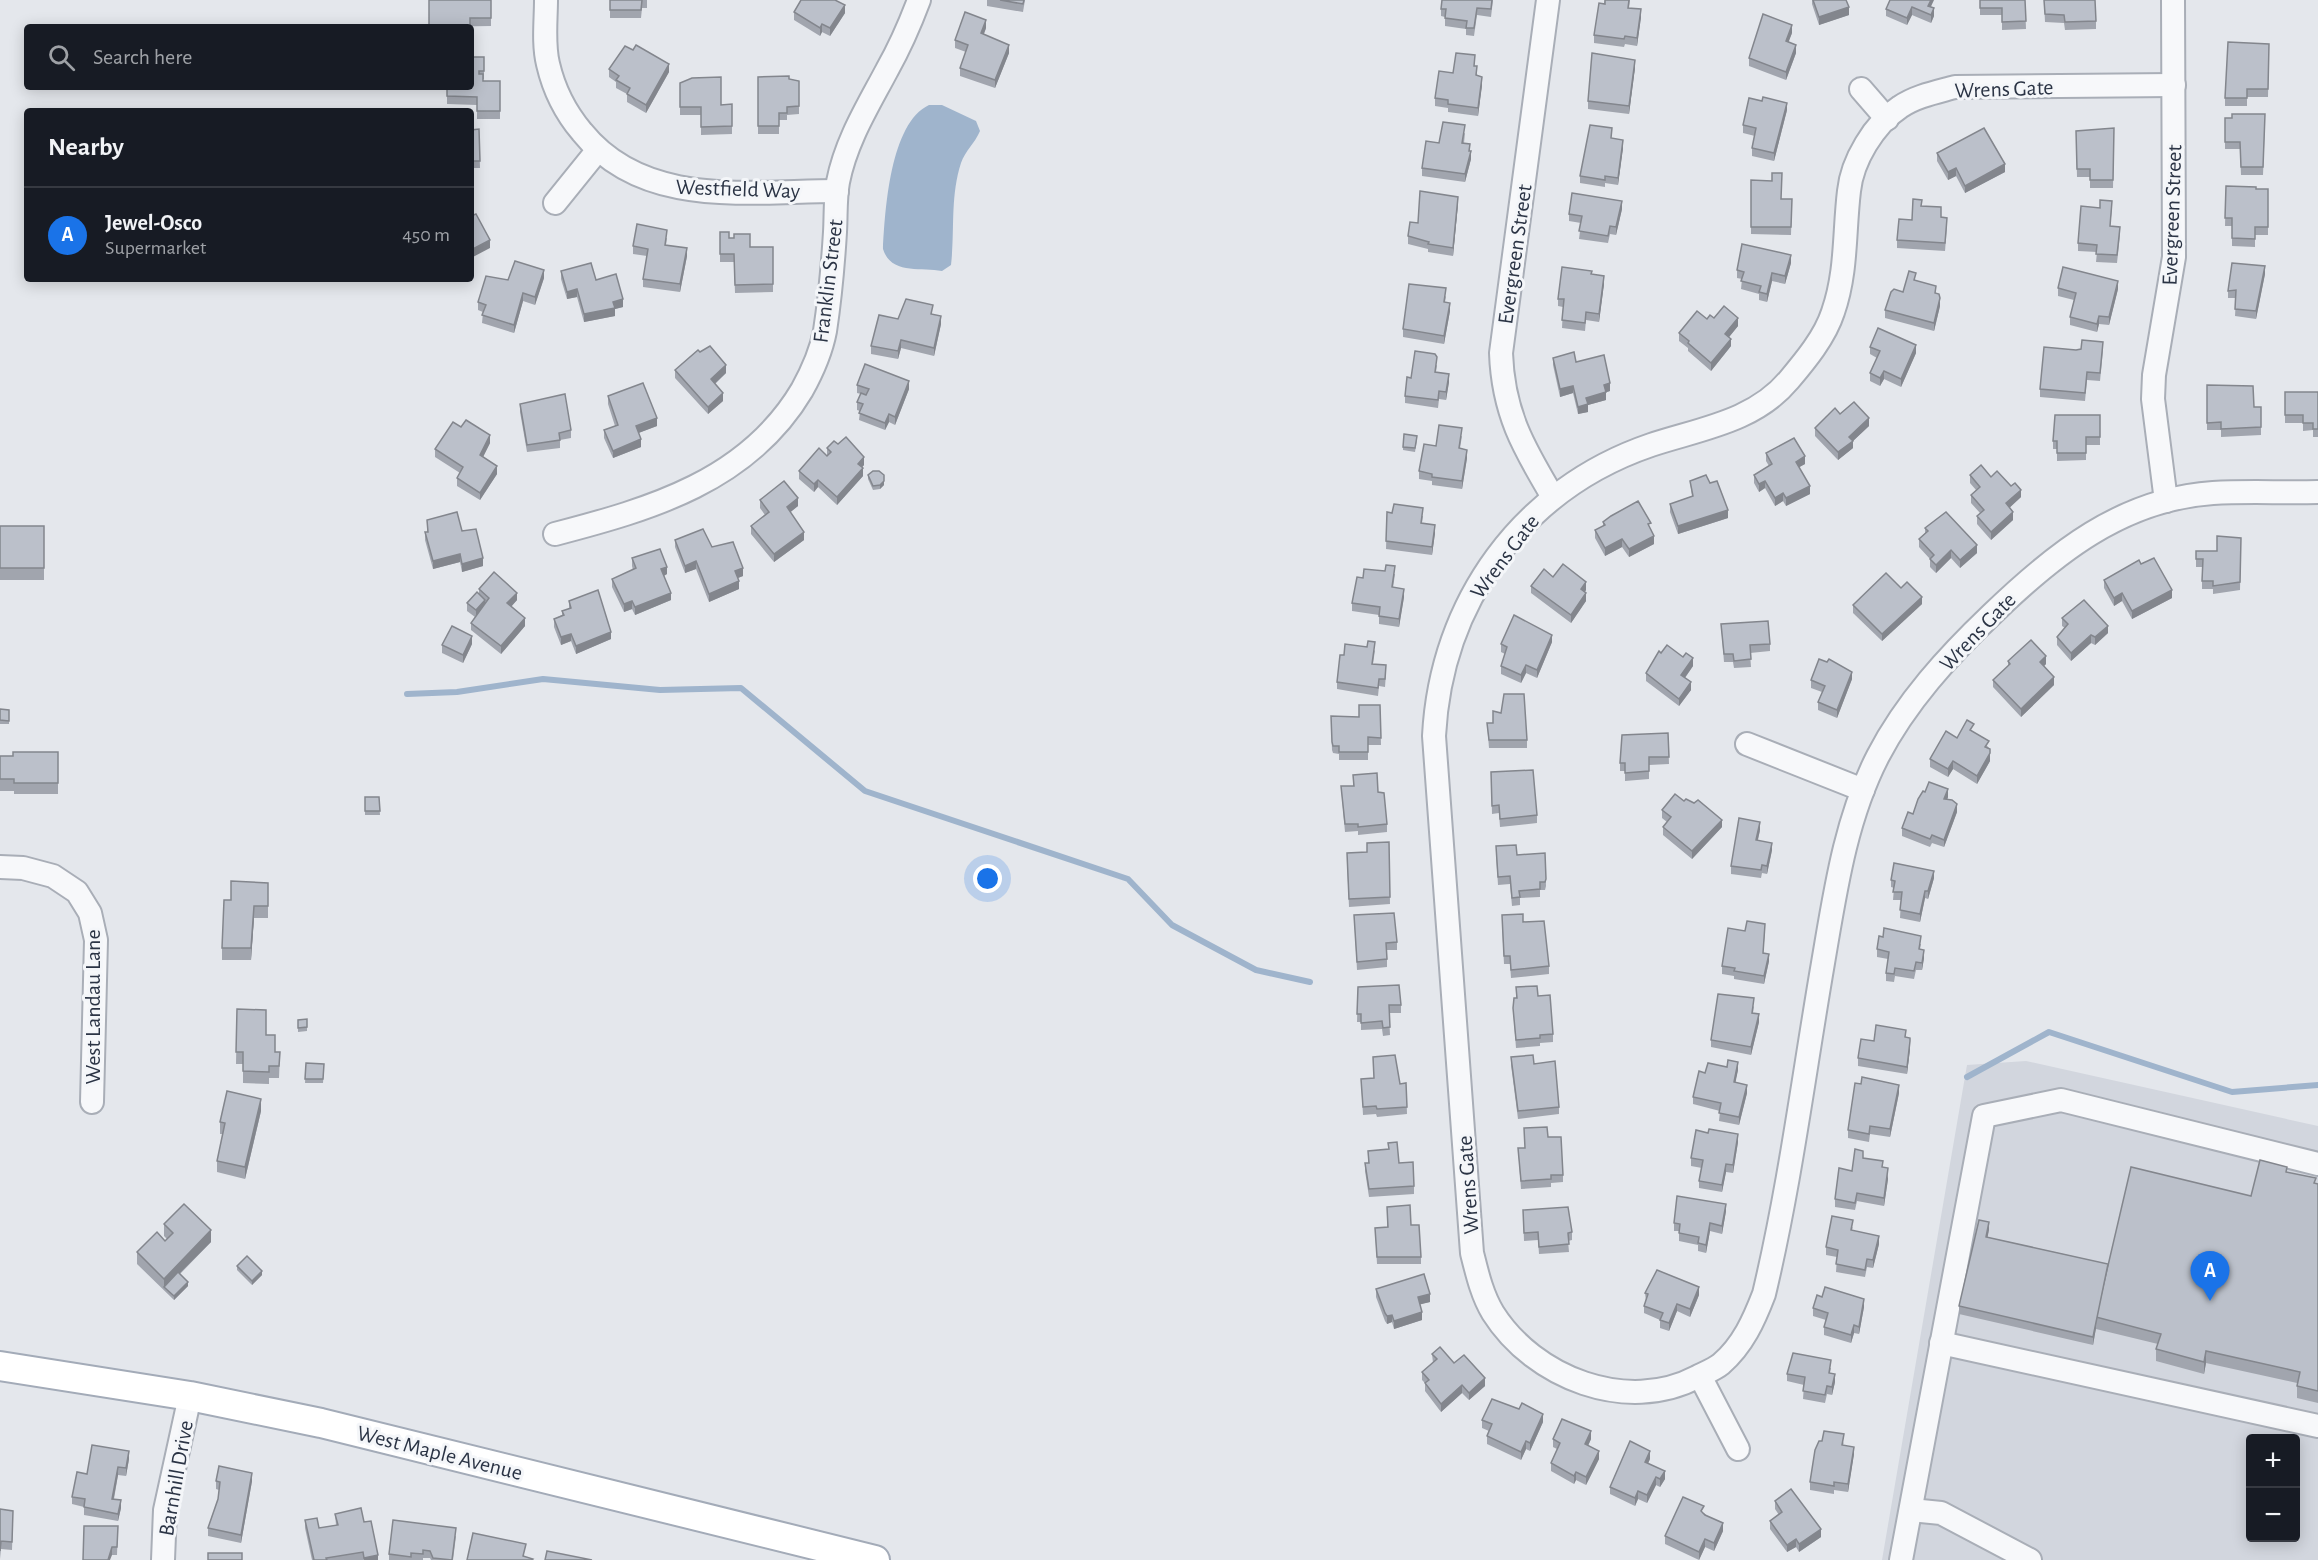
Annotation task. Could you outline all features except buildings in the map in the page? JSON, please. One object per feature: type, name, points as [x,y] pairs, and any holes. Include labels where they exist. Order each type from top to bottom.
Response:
[{"type":"main road","name":"West Maple Avenue","points":[[0,1366],[190,1396],[321,1423],[875,1560]]},
{"type":"street","name":"Westfield Way","points":[[546,0],[547,62],[556,93],[574,122],[597,151],[628,171],[657,184],[685,189],[837,191]]},
{"type":"street","name":"Franklin Street","points":[[555,534],[608,521],[693,488],[735,466],[764,441],[789,412],[812,372],[825,334],[832,276],[837,191],[848,146],[866,106],[905,36],[920,0]]},
{"type":"street","name":"Evergreen Street","points":[[1548,0],[1500,353],[1502,382],[1510,419],[1523,448],[1553,497]]},
{"type":"street","name":"Evergreen Street","points":[[2166,501],[2153,399],[2154,375],[2174,257],[2173,0]]},
{"type":"street","name":"Wrens Gate","points":[[2174,85],[1955,87],[1908,104],[1887,119],[1876,130],[1858,160],[1849,188],[1843,273],[1833,314],[1814,349],[1787,383],[1753,409],[1720,426],[1651,445],[1612,461],[1553,497],[1520,527],[1471,597],[1450,644],[1436,708],[1434,736],[1472,1252],[1479,1281],[1493,1312],[1513,1339],[1536,1358],[1569,1377],[1609,1390],[1641,1393],[1680,1386],[1720,1365],[1738,1345],[1755,1318],[1764,1294],[1837,884],[1863,790],[1890,734],[1953,651],[2031,576],[2066,548],[2096,531],[2134,512],[2166,501],[2211,493],[2318,492]]},
{"type":"street","points":[[1861,89],[1887,119]]},
{"type":"street","points":[[555,203],[597,151]]},
{"type":"street","points":[[1747,744],[1863,790]]},
{"type":"street","name":"West Landau Lane","points":[[0,867],[23,868],[53,876],[77,892],[90,912],[96,940],[92,1102]]},
{"type":"street","points":[[1901,1560],[1984,1116],[2061,1100],[2318,1164]]},
{"type":"street","points":[[1941,1343],[2318,1426]]},
{"type":"street","points":[[1700,1376],[1738,1449]]},
{"type":"street","name":"Barnhill Drive","points":[[163,1560],[165,1510],[190,1396]]},
{"type":"street","points":[[1911,1510],[1941,1513],[2030,1560]]},
{"type":"shaded area","points":[[2026,1061],[2318,1126],[2318,1560],[1882,1560],[1967,1065]]},
{"type":"water","points":[[929,105],[942,105],[976,121],[980,131],[961,163],[955,188],[951,265],[942,271],[900,266],[887,257],[883,249],[888,191],[898,148],[916,115]]},
{"type":"waterway","points":[[407,694],[457,692],[543,679],[660,690],[741,688],[865,791],[1128,879],[1172,925],[1256,970],[1310,982]]},
{"type":"waterway","points":[[1967,1077],[2049,1032],[2232,1092],[2318,1085]]},
{"type":"place","name":"Jewel-Osco","points":[[2210,1301]]}]
